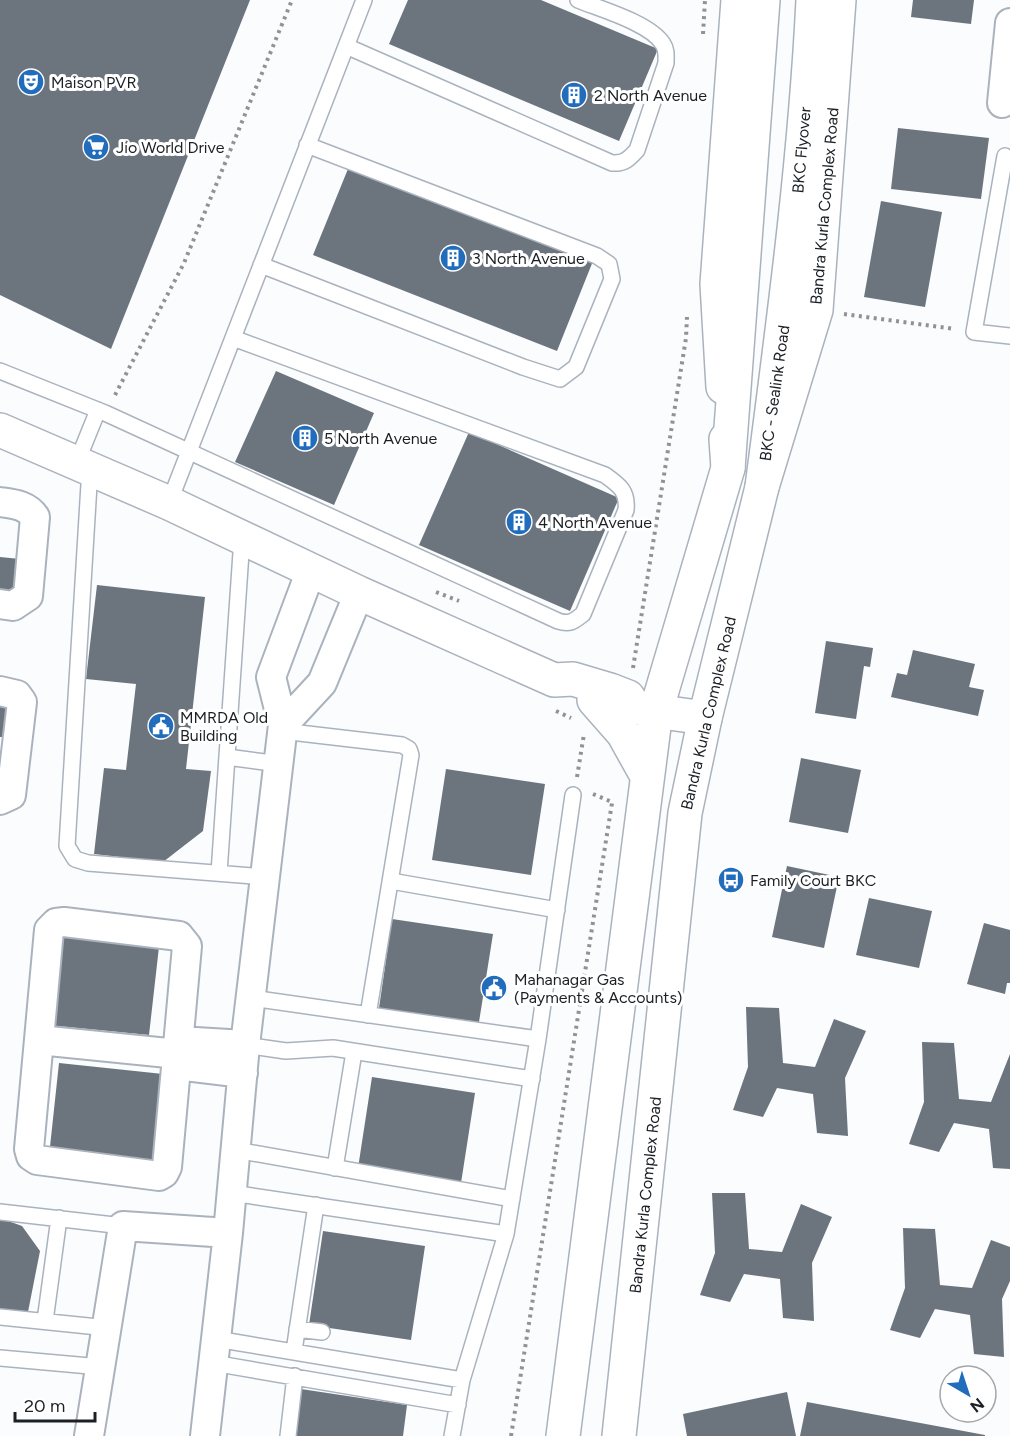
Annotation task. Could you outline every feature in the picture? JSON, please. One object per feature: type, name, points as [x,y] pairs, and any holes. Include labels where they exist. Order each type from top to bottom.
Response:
[{"type":"main road","points":[[728,468],[717,284],[738,0]]},
{"type":"main road","points":[[554,680],[564,693],[627,708],[728,468],[763,0]]},
{"type":"main road","name":"BKC Flyover","points":[[802,305],[813,0]]},
{"type":"main road","name":"Bandra Kurla Complex Road","points":[[802,305],[839,0]]},
{"type":"main road","name":"BKC - Sealink Road","points":[[762,487],[802,305]]},
{"type":"main road","points":[[0,430],[168,503],[358,593],[554,680],[573,679],[634,689],[705,718]]},
{"type":"main road","name":"Bandra Kurla Complex Road","points":[[619,1436],[685,813],[705,718],[762,487]]},
{"type":"main road","points":[[563,1436],[647,776],[634,689]]},
{"type":"main road","points":[[594,700],[623,733],[647,776]]},
{"type":"street","points":[[1002,103],[1010,23]]},
{"type":"street","points":[[0,502],[23,506],[35,517],[28,596],[14,606],[0,604]]},
{"type":"street","points":[[205,1436],[228,1233],[244,1059],[283,728],[271,677],[311,570]]},
{"type":"street","points":[[283,728],[322,683],[358,593]]},
{"type":"street","points":[[0,691],[17,695],[22,702],[11,795],[0,800]]},
{"type":"street","points":[[64,922],[179,936],[184,941],[187,946],[178,1053],[167,1167],[164,1173],[159,1176],[37,1160],[31,1156],[29,1149],[49,930],[56,923],[64,922]]},
{"type":"street","points":[[39,1040],[244,1059]]},
{"type":"street","points":[[89,1436],[123,1226],[228,1233]]},
{"type":"lane","points":[[168,503],[364,0]]},
{"type":"lane","points":[[346,46],[612,163],[620,164],[629,159],[637,150],[666,63],[666,51],[663,43],[644,27],[578,0]]},
{"type":"lane","points":[[261,265],[512,363],[560,379],[576,367],[612,279],[609,264],[597,256],[308,146]]},
{"type":"lane","points":[[1005,156],[974,332],[1010,336]]},
{"type":"lane","points":[[0,371],[101,412],[565,623],[573,622],[583,614],[626,510],[627,499],[619,485],[605,475],[233,338]]},
{"type":"lane","points":[[101,412],[83,465],[68,846],[75,859],[88,863],[266,877]]},
{"type":"lane","points":[[219,873],[242,538]]},
{"type":"lane","points":[[283,728],[402,745],[409,749],[411,755],[368,1015]]},
{"type":"lane","points":[[226,757],[279,764]]},
{"type":"lane","points":[[452,1436],[462,1380],[506,1234],[532,1079],[573,795]]},
{"type":"lane","points":[[391,881],[557,910]]},
{"type":"lane","points":[[251,998],[538,1039]]},
{"type":"lane","points":[[244,1059],[286,1051],[333,1048],[532,1079]]},
{"type":"lane","points":[[335,1168],[354,1052]]},
{"type":"lane","points":[[236,1150],[512,1199]]},
{"type":"lane","points":[[232,1193],[315,1212],[506,1234]]},
{"type":"lane","points":[[0,1212],[123,1226]]},
{"type":"lane","points":[[315,1212],[330,1221]]},
{"type":"lane","points":[[294,1351],[315,1212]]},
{"type":"lane","points":[[45,1321],[59,1218]]},
{"type":"lane","points":[[0,1317],[108,1328]]},
{"type":"lane","points":[[297,1329],[322,1332]]},
{"type":"lane","points":[[215,1351],[294,1351],[462,1380]]},
{"type":"lane","points":[[215,1351],[295,1376],[458,1405]]},
{"type":"lane","points":[[0,1358],[101,1367]]},
{"type":"lane","points":[[288,1436],[295,1376]]},
{"type":"path","points":[[101,412],[184,264],[292,0]]},
{"type":"path","points":[[703,44],[705,0]]},
{"type":"path","points":[[802,305],[974,332]]},
{"type":"path","points":[[634,689],[686,338],[687,316]]},
{"type":"path","points":[[427,589],[460,601]]},
{"type":"path","points":[[511,1436],[614,790]]},
{"type":"building","name":"Jio World Drive","points":[[0,0],[250,0],[111,349],[0,295]]},
{"type":"building","name":"2 North Avenue","points":[[408,0],[541,0],[658,49],[619,141],[389,44]]},
{"type":"building","points":[[913,0],[974,0],[971,24],[911,17]]},
{"type":"building","points":[[898,128],[989,138],[981,199],[891,189]]},
{"type":"building","name":"3 North Avenue","points":[[350,164],[593,261],[557,351],[313,255]]},
{"type":"building","points":[[881,201],[942,212],[925,307],[864,297]]},
{"type":"building","name":"5 North Avenue","points":[[276,371],[374,413],[334,505],[235,462]]},
{"type":"building","name":"4 North Avenue","points":[[469,432],[619,498],[570,611],[419,545]]},
{"type":"building","points":[[0,557],[20,559],[16,592],[0,590]]},
{"type":"building","name":"MMRDA Old Building","points":[[97,585],[205,597],[186,769],[211,771],[203,831],[163,862],[94,854],[104,768],[126,770],[136,684],[86,679]]},
{"type":"building","points":[[826,641],[873,648],[870,667],[864,666],[856,719],[815,713]]},
{"type":"building","points":[[913,650],[975,664],[969,687],[984,690],[978,716],[891,697],[897,673],[907,675]]},
{"type":"building","points":[[0,699],[12,701],[8,737],[0,737]]},
{"type":"building","points":[[801,758],[861,770],[848,833],[789,822]]},
{"type":"building","points":[[446,769],[545,784],[531,875],[432,860]]},
{"type":"building","points":[[787,866],[839,877],[824,948],[772,937]]},
{"type":"building","points":[[869,898],[932,911],[919,968],[856,955]]},
{"type":"building","points":[[392,919],[493,934],[479,1022],[379,1008]]},
{"type":"building","points":[[984,923],[1010,930],[1010,983],[1007,983],[1005,994],[967,984]]},
{"type":"building","points":[[58,928],[160,938],[149,1035],[47,1025]]},
{"type":"building","points":[[746,1007],[779,1008],[783,1063],[815,1067],[834,1019],[866,1031],[845,1078],[848,1136],[817,1133],[813,1094],[777,1088],[763,1117],[733,1110],[748,1067]]},
{"type":"building","points":[[922,1042],[954,1043],[959,1099],[991,1102],[1010,1054],[1010,1169],[993,1168],[989,1129],[954,1123],[939,1152],[909,1144],[924,1102]]},
{"type":"building","points":[[59,1063],[163,1074],[153,1166],[49,1156]]},
{"type":"building","points":[[372,1077],[475,1093],[461,1183],[358,1168]]},
{"type":"building","points":[[712,1193],[745,1193],[749,1249],[782,1252],[801,1204],[832,1217],[812,1263],[814,1321],[783,1318],[780,1279],[744,1274],[730,1302],[700,1295],[715,1253]]},
{"type":"building","points":[[0,1218],[22,1226],[40,1251],[27,1317],[0,1313]]},
{"type":"building","points":[[903,1228],[935,1229],[940,1285],[972,1288],[991,1240],[1010,1247],[1010,1281],[1002,1299],[1004,1357],[974,1354],[970,1315],[935,1309],[920,1338],[890,1330],[905,1288]]},
{"type":"building","points":[[323,1231],[425,1246],[411,1340],[309,1325]]},
{"type":"building","points":[[301,1389],[407,1405],[403,1436],[294,1436]]},
{"type":"building","points":[[787,1392],[796,1436],[687,1436],[683,1414]]},
{"type":"building","points":[[807,1402],[985,1435],[985,1436],[800,1436]]},
{"type":"place","name":"Maison PVR","points":[[31,82]]},
{"type":"place","name":"2 North Avenue","points":[[574,95]]},
{"type":"place","name":"Jio World Drive","points":[[96,147]]},
{"type":"place","name":"3 North Avenue","points":[[453,258]]},
{"type":"place","name":"5 North Avenue","points":[[305,438]]},
{"type":"place","name":"4 North Avenue","points":[[519,522]]},
{"type":"place","name":"MMRDA Old Building","points":[[161,726]]},
{"type":"place","name":"Family Court BKC","points":[[731,880]]},
{"type":"place","name":"Mahanagar Gas (Payments & Accounts)","points":[[494,988]]}]
